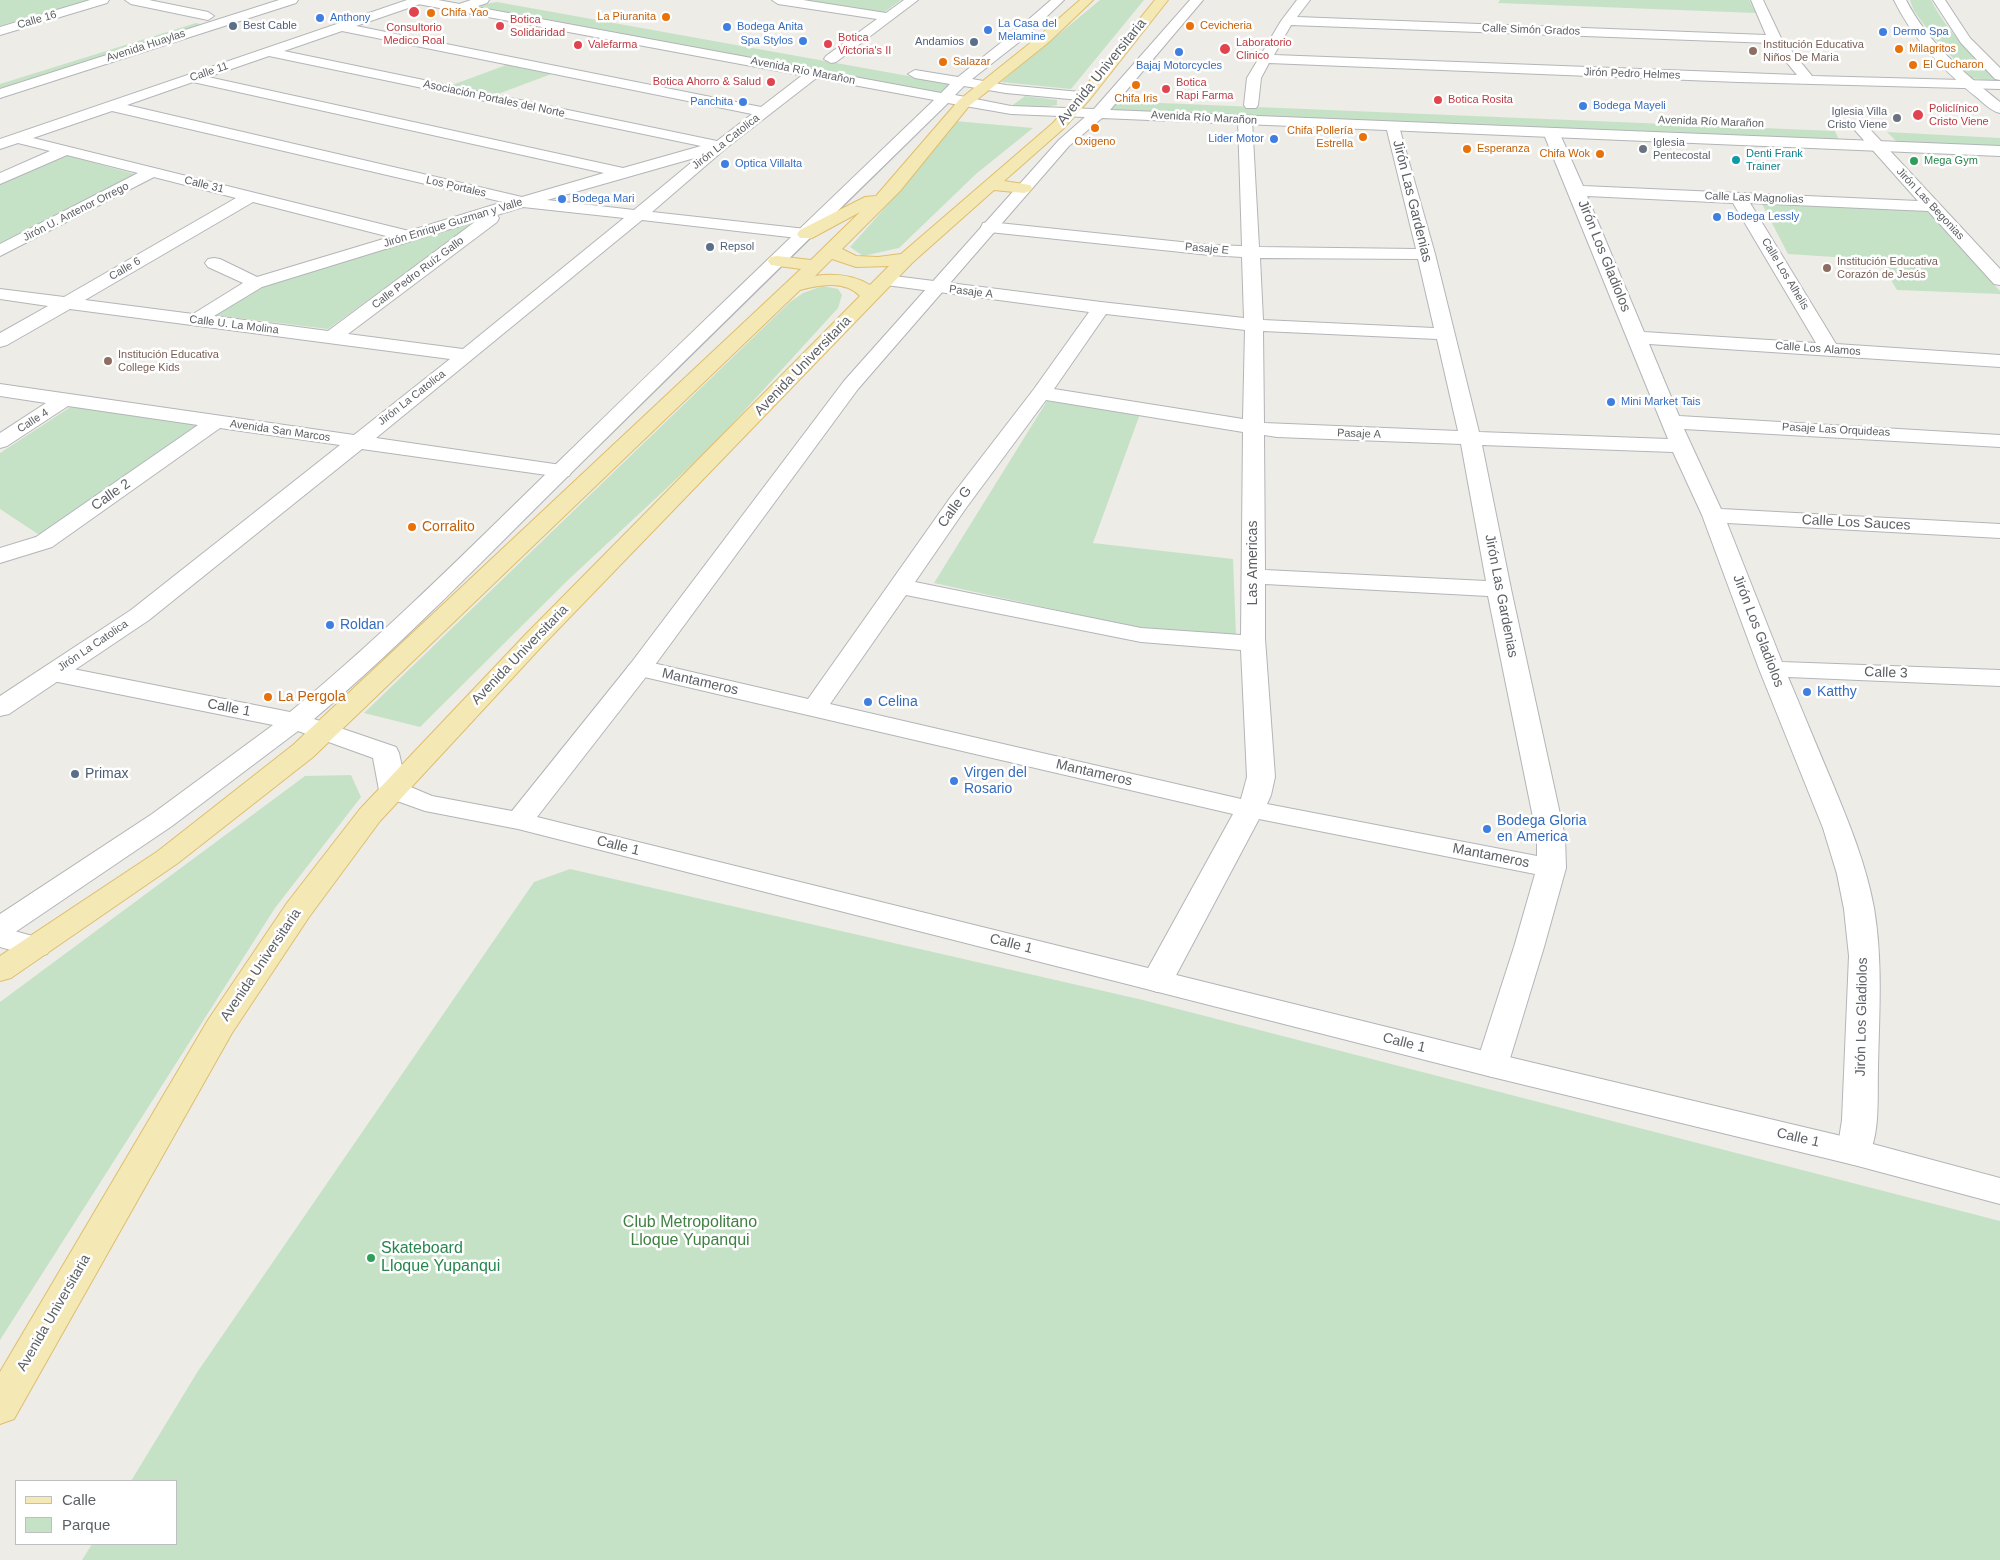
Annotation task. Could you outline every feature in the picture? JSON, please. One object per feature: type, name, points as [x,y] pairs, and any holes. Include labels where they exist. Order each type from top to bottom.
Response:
[{"type":"main road","points":[[0,972],[168,857],[303,751],[795,286],[894,188],[957,94],[985,86],[1044,39],[1087,0]]},
{"type":"main road","name":"Avenida Universitaria","points":[[0,1407],[219,1028],[298,910],[370,815],[534,640],[907,258],[991,185],[1078,105],[1162,0]]},
{"type":"main road","points":[[1018,36],[1044,39]]},
{"type":"main road","points":[[991,185],[1024,188]]},
{"type":"main road","points":[[806,234],[894,188]]},
{"type":"main road","points":[[833,249],[836,255],[857,261],[890,261],[907,258]]},
{"type":"main road","points":[[777,261],[815,266]]},
{"type":"main road","points":[[795,286],[819,280],[846,281],[865,289],[878,288]]},
{"type":"street","name":"Calle 16","points":[[0,30],[103,0]]},
{"type":"street","points":[[131,0],[208,16]]},
{"type":"street","name":"Avenida Huaylas","points":[[18,74],[258,0]]},
{"type":"street","name":"Avenida Huaylas","points":[[0,94],[292,0]]},
{"type":"street","name":"Avenida Río Marañon","points":[[418,0],[822,63],[957,94],[1011,110],[1078,105],[1112,98],[1132,99]]},
{"type":"street","name":"Calle 11","points":[[0,144],[418,0]]},
{"type":"street","points":[[460,8],[483,0]]},
{"type":"street","points":[[785,0],[888,17]]},
{"type":"street","name":"Jirón La Catolica","points":[[0,708],[140,615],[467,355],[822,63],[912,0]]},
{"type":"street","points":[[0,928],[162,820],[295,721],[348,677],[471,562],[561,471],[777,261],[1058,0]]},
{"type":"street","name":"Avenida Universitaria","points":[[519,821],[640,668],[851,386],[1064,143],[1098,114],[1197,0]]},
{"type":"street","name":"Las Americas","points":[[1157,981],[1258,794],[1261,777],[1253,643],[1254,325],[1244,110],[1254,78],[1264,59],[1287,21],[1304,0]]},
{"type":"street","points":[[1757,0],[1775,39],[1808,80]]},
{"type":"street","points":[[1900,0],[1914,26],[1933,50],[1969,85],[2000,109]]},
{"type":"street","points":[[1939,0],[1946,15],[1961,37],[2000,76]]},
{"type":"street","name":"Calle Simón Grados","points":[[1287,21],[1775,39]]},
{"type":"street","points":[[340,27],[764,112]]},
{"type":"street","name":"Asociación Portales del Norte","points":[[268,52],[720,146]]},
{"type":"street","name":"Jirón Pedro Helmes","points":[[1264,59],[1808,80],[2000,85]]},
{"type":"street","name":"Avenida Río Marañon","points":[[822,63],[849,62]]},
{"type":"street","name":"Avenida Río Marañon","points":[[905,72],[957,94],[985,86],[1046,94],[1098,114],[1244,110],[1393,126],[2000,151]]},
{"type":"street","points":[[193,78],[621,172]]},
{"type":"street","name":"Avenida Río Marañon","points":[[1244,110],[1270,105]]},
{"type":"street","name":"Los Portales","points":[[111,106],[522,202],[806,234]]},
{"type":"street","name":"Jirón Las Gardenias","points":[[1393,126],[1470,438],[1498,589],[1551,837],[1551,868],[1529,947],[1492,1065]]},
{"type":"street","name":"Jirón Las Begonias","points":[[1880,129],[1856,128],[1878,146],[2000,280]]},
{"type":"street","name":"Jirón Los Gladiolos","points":[[1551,132],[1681,446],[1713,515],[1772,669],[1837,828],[1852,874],[1859,909],[1864,956],[1864,999],[1858,1120],[1854,1152]]},
{"type":"street","name":"Calle 31","points":[[0,134],[408,236]]},
{"type":"street","name":"Jirón Enrique Guzman y Valle","points":[[195,320],[256,283],[621,172],[720,146]]},
{"type":"street","points":[[0,179],[66,150]]},
{"type":"street","name":"Jirón U. Antenor Orrego","points":[[0,251],[152,172]]},
{"type":"street","name":"Calle Las Magnolias","points":[[1577,191],[1931,206]]},
{"type":"street","name":"Calle 6","points":[[0,341],[250,197]]},
{"type":"street","name":"Calle Los Alhelis","points":[[1739,198],[1830,350]]},
{"type":"street","name":"Calle Pedro Ruíz Gallo","points":[[332,337],[504,207]]},
{"type":"street","name":"Pasaje E","points":[[989,227],[1210,250],[1426,254]]},
{"type":"street","points":[[1980,258],[2000,259]]},
{"type":"street","points":[[214,263],[256,283]]},
{"type":"street","name":"Pasaje A","points":[[878,288],[938,287],[1254,325],[1444,334]]},
{"type":"street","name":"Calle U. La Molina","points":[[0,294],[467,355]]},
{"type":"street","name":"Calle G","points":[[814,709],[961,499],[1041,393],[1101,308]]},
{"type":"street","name":"Calle Los Alamos","points":[[1636,336],[2000,361]]},
{"type":"street","name":"Avenida San Marcos","points":[[0,390],[561,471]]},
{"type":"street","name":"Pasaje A","points":[[1041,393],[1276,431],[1681,446]]},
{"type":"street","name":"Calle 4","points":[[0,442],[65,399]]},
{"type":"street","name":"Calle 2","points":[[0,556],[44,542],[215,422]]},
{"type":"street","name":"Pasaje Las Orquideas","points":[[1671,422],[2000,441]]},
{"type":"street","name":"Calle Los Sauces","points":[[1713,515],[2000,531]]},
{"type":"street","points":[[1253,576],[1498,589]]},
{"type":"street","points":[[899,586],[1141,635],[1253,643]]},
{"type":"street","name":"Mantameros","points":[[640,668],[1250,809],[1551,868]]},
{"type":"street","name":"Calle 3","points":[[1772,669],[2000,678]]},
{"type":"street","name":"Calle 1","points":[[53,673],[295,721],[326,730],[386,753],[393,790],[425,803],[519,821],[1492,1065],[1854,1152],[2000,1191]]},
{"type":"street","points":[[0,937],[36,947]]},
{"type":"green space","points":[[0,0],[90,0],[0,26]]},
{"type":"green space","points":[[802,0],[901,0],[883,13]]},
{"type":"green space","points":[[1100,0],[1144,0],[1071,89],[1001,82]]},
{"type":"green space","points":[[1500,0],[1749,0],[1756,13],[1498,3]]},
{"type":"green space","points":[[1910,0],[1931,0],[1937,12],[1953,33],[1999,79],[1994,82],[1972,78],[1933,37],[1914,11]]},
{"type":"green space","points":[[497,2],[964,86],[953,95],[482,8],[479,5]]},
{"type":"green space","points":[[196,23],[204,25],[0,91],[0,84]]},
{"type":"green space","points":[[509,64],[554,73],[498,94],[452,85]]},
{"type":"green space","points":[[1025,96],[1057,100],[1057,105],[1040,108],[1010,107]]},
{"type":"green space","points":[[1112,101],[1835,131],[1839,140],[1107,110]]},
{"type":"green space","points":[[955,121],[1033,128],[976,174],[899,248],[863,256],[850,247],[891,201]]},
{"type":"green space","points":[[1887,132],[2000,138],[2000,147],[1899,144]]},
{"type":"green space","points":[[62,154],[138,175],[0,245],[0,184]]},
{"type":"green space","points":[[1761,202],[1925,209],[2000,291],[2000,294],[1897,290],[1879,260],[1788,254]]},
{"type":"green space","points":[[470,221],[475,222],[328,329],[214,315],[259,286]]},
{"type":"green space","points":[[823,286],[838,289],[842,295],[838,308],[713,445],[568,580],[420,727],[364,713],[790,302],[803,293]]},
{"type":"green space","points":[[1047,401],[1140,414],[1093,543],[1233,559],[1236,635],[1144,629],[934,583]]},
{"type":"green space","points":[[72,406],[197,425],[41,536],[0,509],[0,453]]},
{"type":"green space","points":[[351,775],[361,797],[275,908],[0,1340],[0,1002],[305,776]]},
{"type":"green space","name":"Club Metropolitano Lloque Yupanqui","points":[[570,869],[1143,1000],[2000,1221],[2000,1560],[82,1560],[91,1545],[178,1545],[178,1480],[132,1480],[198,1371],[534,882]]},
{"type":"place","name":"Consultorio Medico Roal","points":[[414,12]]},
{"type":"place","name":"Chifa Yao","points":[[431,13]]},
{"type":"place","name":"La Piuranita","points":[[666,17]]},
{"type":"place","name":"Anthony","points":[[320,18]]},
{"type":"place","name":"Best Cable","points":[[233,26]]},
{"type":"place","name":"Botica Solidaridad","points":[[500,26]]},
{"type":"place","name":"Cevicheria","points":[[1190,26]]},
{"type":"place","name":"Bodega Anita","points":[[727,27]]},
{"type":"place","name":"La Casa del Melamine","points":[[988,30]]},
{"type":"place","name":"Dermo Spa","points":[[1883,32]]},
{"type":"place","name":"Spa Stylos","points":[[803,41]]},
{"type":"place","name":"Andamios","points":[[974,42]]},
{"type":"place","name":"Botica Victoria's II","points":[[828,44]]},
{"type":"place","name":"Valefarma","points":[[578,45]]},
{"type":"place","name":"Laboratorio Clinico","points":[[1225,49]]},
{"type":"place","name":"Milagritos","points":[[1899,49]]},
{"type":"place","name":"Institución Educativa Niños De Maria","points":[[1753,51]]},
{"type":"place","name":"Bajaj Motorcycles","points":[[1179,52]]},
{"type":"place","name":"Salazar","points":[[943,62]]},
{"type":"place","name":"El Cucharon","points":[[1913,65]]},
{"type":"place","name":"Botica Ahorro & Salud","points":[[771,82]]},
{"type":"place","name":"Chifa Iris","points":[[1136,85]]},
{"type":"place","name":"Botica Rapi Farma","points":[[1166,89]]},
{"type":"place","name":"Botica Rosita","points":[[1438,100]]},
{"type":"place","name":"Panchita","points":[[743,102]]},
{"type":"place","name":"Bodega Mayeli","points":[[1583,106]]},
{"type":"place","name":"Policlínico Cristo Viene","points":[[1918,115]]},
{"type":"place","name":"Iglesia Villa Cristo Viene","points":[[1897,118]]},
{"type":"place","name":"Oxigeno","points":[[1095,128]]},
{"type":"place","name":"Chifa Pollería Estrella","points":[[1363,137]]},
{"type":"place","name":"Lider Motor","points":[[1274,139]]},
{"type":"place","name":"Esperanza","points":[[1467,149]]},
{"type":"place","name":"Iglesia Pentecostal","points":[[1643,149]]},
{"type":"place","name":"Chifa Wok","points":[[1600,154]]},
{"type":"place","name":"Denti Frank Trainer","points":[[1736,160]]},
{"type":"place","name":"Mega Gym","points":[[1914,161]]},
{"type":"place","name":"Optica Villalta","points":[[725,164]]},
{"type":"place","name":"Bodega Mari","points":[[562,199]]},
{"type":"place","name":"Bodega Lessly","points":[[1717,217]]},
{"type":"place","name":"Repsol","points":[[710,247]]},
{"type":"place","name":"Institución Educativa Corazón de Jesús","points":[[1827,268]]},
{"type":"place","name":"Institución Educativa College Kids","points":[[108,361]]},
{"type":"place","name":"Mini Market Tais","points":[[1611,402]]},
{"type":"place","name":"Corralito","points":[[412,527]]},
{"type":"place","name":"Roldan","points":[[330,625]]},
{"type":"place","name":"Katthy","points":[[1807,692]]},
{"type":"place","name":"La Pergola","points":[[268,697]]},
{"type":"place","name":"Celina","points":[[868,702]]},
{"type":"place","name":"Primax","points":[[75,774]]},
{"type":"place","name":"Virgen del Rosario","points":[[954,781]]},
{"type":"place","name":"Bodega Gloria en America","points":[[1487,829]]},
{"type":"place","name":"Skateboard Lloque Yupanqui","points":[[371,1258]]}]
